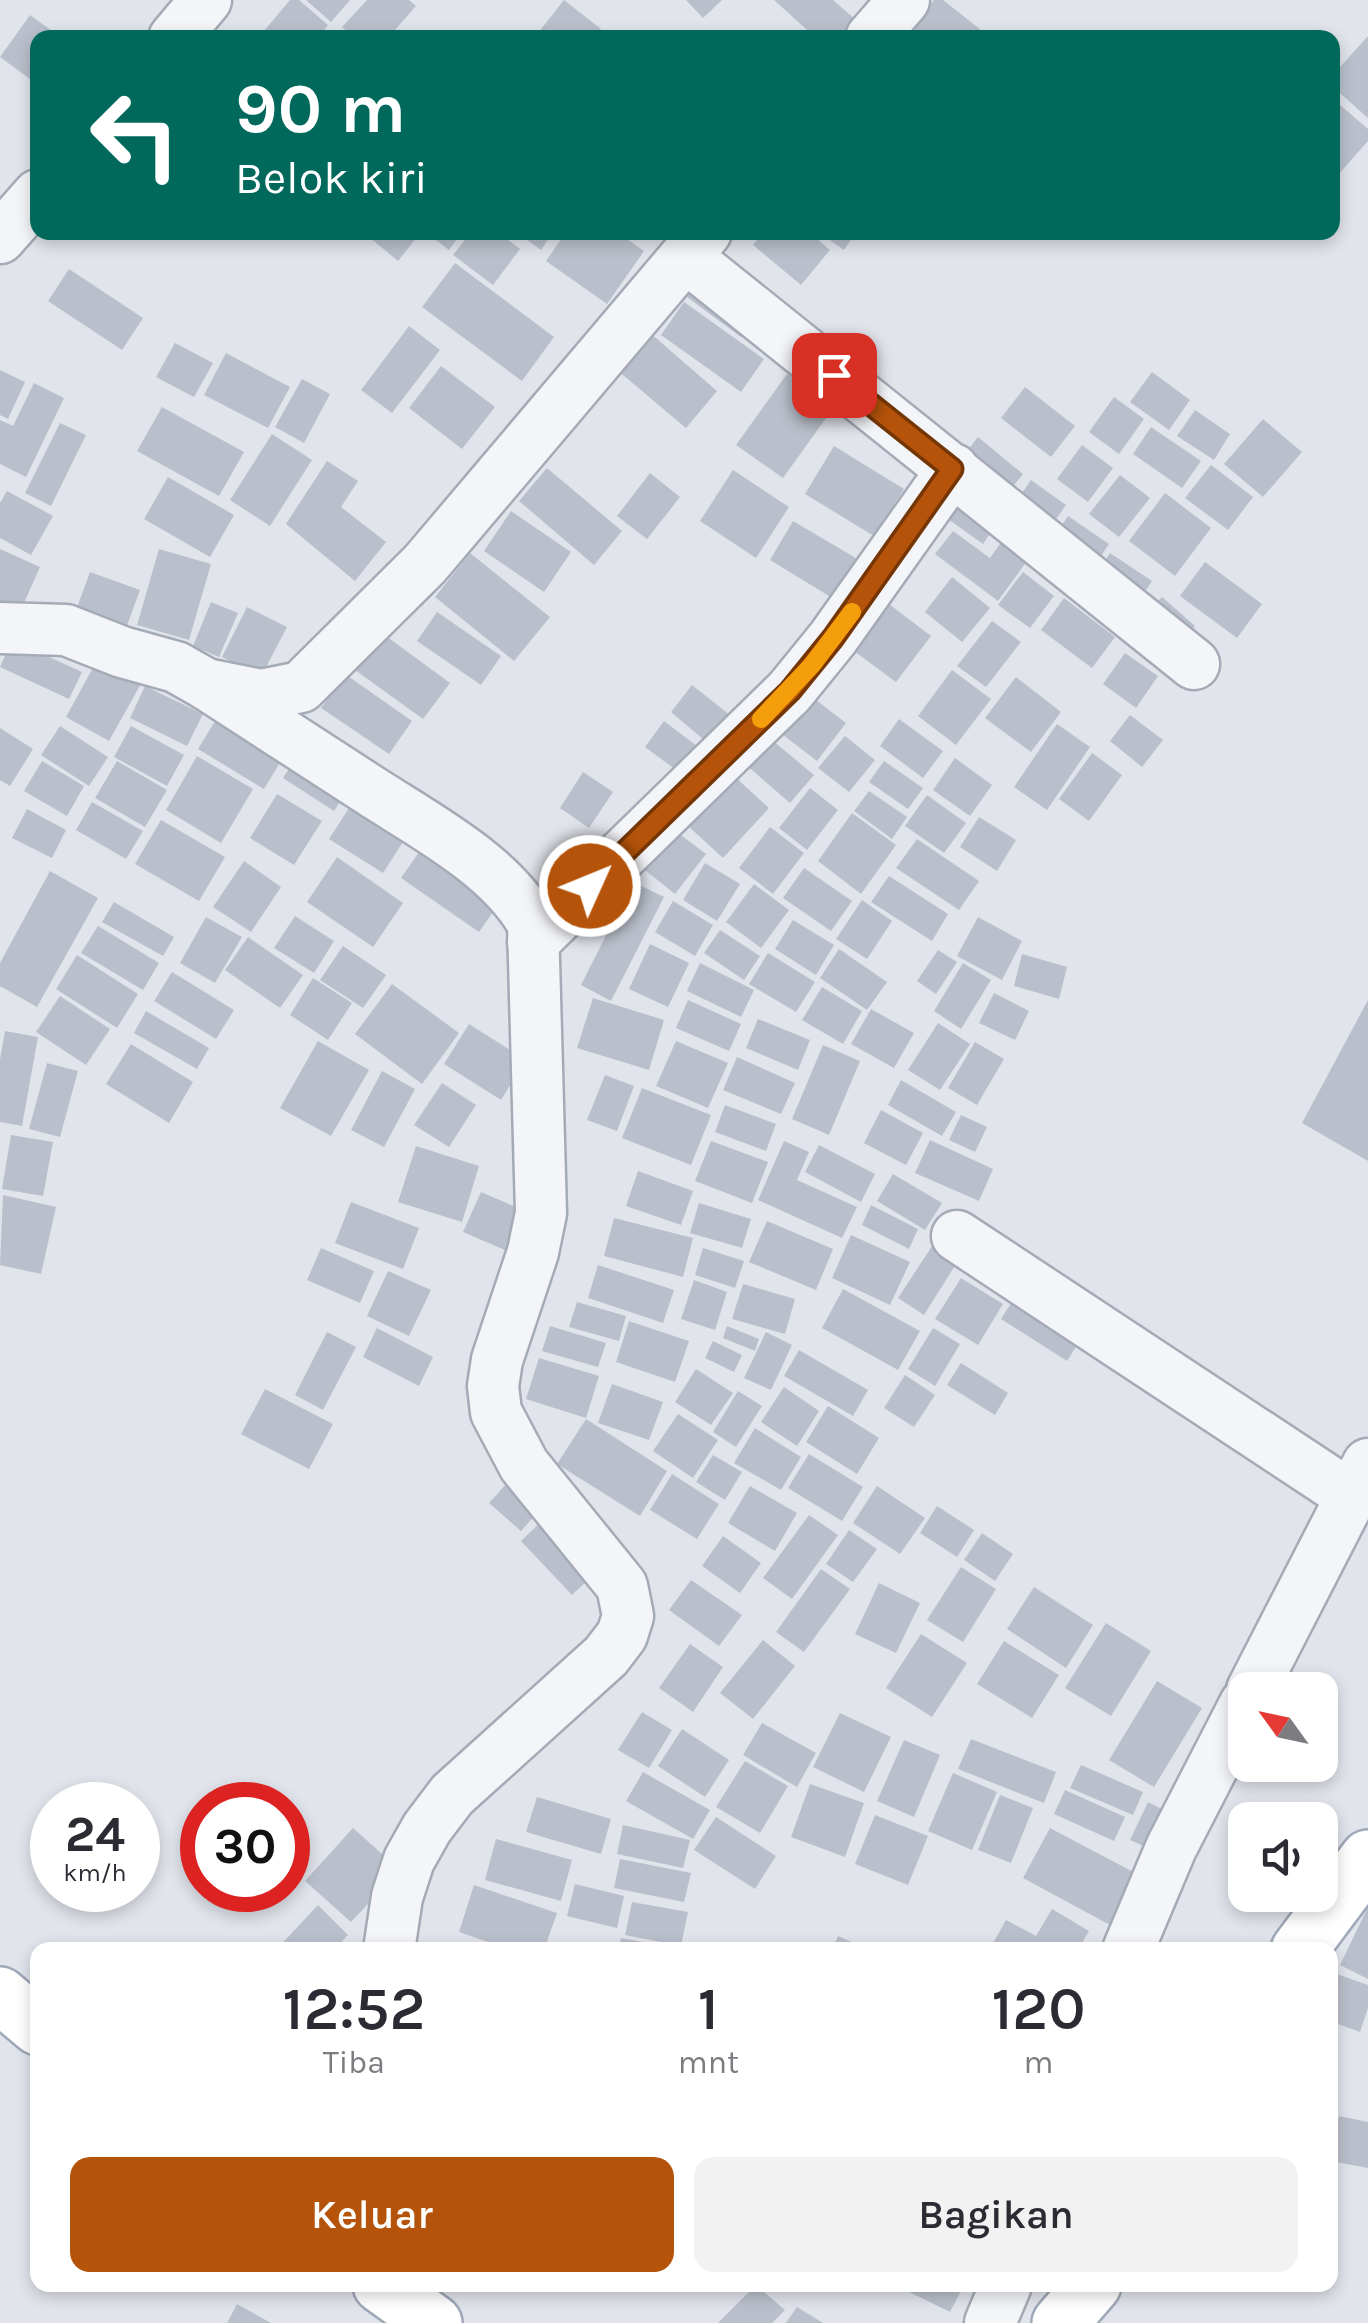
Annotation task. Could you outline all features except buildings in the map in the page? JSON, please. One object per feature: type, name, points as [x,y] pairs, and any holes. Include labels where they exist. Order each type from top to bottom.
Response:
[{"type":"main road","points":[[1305,1942],[1368,1858]]},
{"type":"main road","points":[[0,1995],[30,2020]]},
{"type":"main road","points":[[391,2292],[434,2323]]},
{"type":"main road","points":[[1060,2323],[1087,2292]]},
{"type":"street","points":[[181,30],[206,0]]},
{"type":"street","points":[[879,30],[904,0]]},
{"type":"street","points":[[0,238],[30,204]]},
{"type":"street","points":[[206,684],[261,696],[301,687],[425,564],[696,245],[952,469],[1194,664]]},
{"type":"street","points":[[534,942],[790,691],[833,638],[952,469]]},
{"type":"street","points":[[0,628],[66,630],[176,667],[438,832],[523,906],[533,924],[541,1213],[534,1252],[498,1360],[496,1412],[524,1465],[622,1586],[628,1616],[622,1634],[606,1656],[452,1795],[427,1828],[403,1878],[391,1942]]},
{"type":"street","points":[[957,1236],[1359,1480],[1261,1672]]},
{"type":"street","points":[[1131,1942],[1171,1848],[1228,1737]]},
{"type":"street","points":[[990,2323],[1003,2292]]},
{"type":"slow traffic","points":[[761,719],[790,691],[852,612]]},
{"type":"route","points":[[590,886],[790,691],[833,638],[952,469],[834,375]]}]
